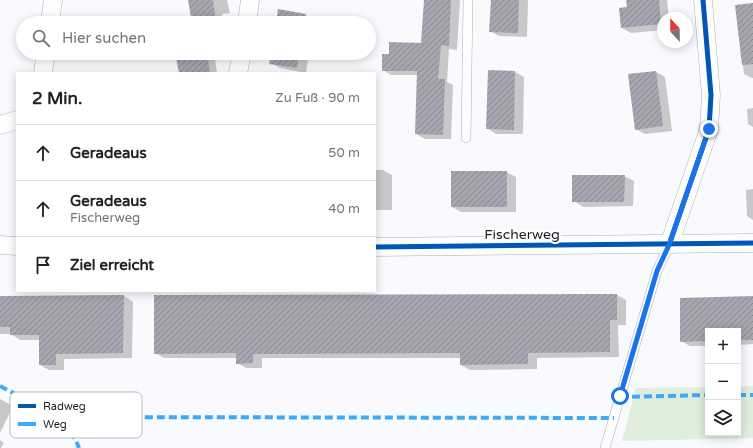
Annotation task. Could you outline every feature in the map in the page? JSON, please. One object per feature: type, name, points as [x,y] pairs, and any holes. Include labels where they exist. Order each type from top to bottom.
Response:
[{"type":"street","points":[[51,16],[53,0]]},
{"type":"street","points":[[248,16],[250,0]]},
{"type":"street","points":[[669,245],[709,129],[711,96],[703,0]]},
{"type":"street","points":[[43,72],[45,60]]},
{"type":"street","points":[[238,72],[241,60]]},
{"type":"street","points":[[0,125],[16,120]]},
{"type":"street","name":"Fischerweg","points":[[376,247],[753,243]]},
{"type":"street","points":[[0,245],[16,246]]},
{"type":"lane","points":[[466,138],[468,0]]},
{"type":"lane","points":[[605,448],[657,271],[669,245]]},
{"type":"green space","points":[[753,386],[753,438],[622,441],[636,388],[705,387],[705,436],[741,436],[741,387]]},
{"type":"building","points":[[188,0],[213,0],[215,16],[191,16]]},
{"type":"building","points":[[424,0],[451,0],[449,46],[441,45],[438,79],[445,79],[443,135],[415,134],[417,71],[382,71],[382,54],[389,54],[389,42],[421,43]]},
{"type":"building","points":[[491,0],[519,0],[518,33],[489,32]]},
{"type":"building","points":[[626,0],[659,0],[660,12],[657,12],[657,24],[621,28],[619,8],[627,7]]},
{"type":"building","points":[[753,3],[753,64],[742,65],[735,5]]},
{"type":"building","points":[[278,9],[306,14],[306,16],[277,16]]},
{"type":"building","points":[[176,60],[208,60],[210,72],[179,72]]},
{"type":"building","points":[[270,60],[298,60],[297,68],[269,64]]},
{"type":"building","points":[[488,70],[515,71],[514,130],[486,129]]},
{"type":"building","points":[[656,71],[663,126],[635,130],[628,74]]},
{"type":"building","points":[[451,171],[507,171],[507,207],[451,207]]},
{"type":"building","points":[[572,175],[625,175],[624,202],[572,202]]},
{"type":"building","points":[[617,294],[617,320],[610,320],[610,352],[528,353],[528,364],[460,365],[460,353],[253,354],[253,363],[236,364],[236,353],[154,354],[154,295]]},
{"type":"building","points":[[124,295],[123,353],[56,354],[56,365],[39,365],[39,335],[10,335],[10,327],[0,327],[0,296]]},
{"type":"building","points":[[753,296],[753,340],[741,340],[741,328],[705,328],[705,341],[680,342],[680,298]]},
{"type":"marked path","points":[[0,386],[11,392]]},
{"type":"marked path","points":[[620,397],[705,395]]},
{"type":"marked path","points":[[741,395],[753,395]]},
{"type":"marked path","points":[[142,417],[614,418]]},
{"type":"marked path","points":[[74,438],[79,448]]},
{"type":"cycle path","points":[[669,245],[709,129],[711,95],[703,0]]},
{"type":"cycle path","points":[[376,247],[753,243]]},
{"type":"route","points":[[620,396],[657,271],[669,245],[709,129]]}]
